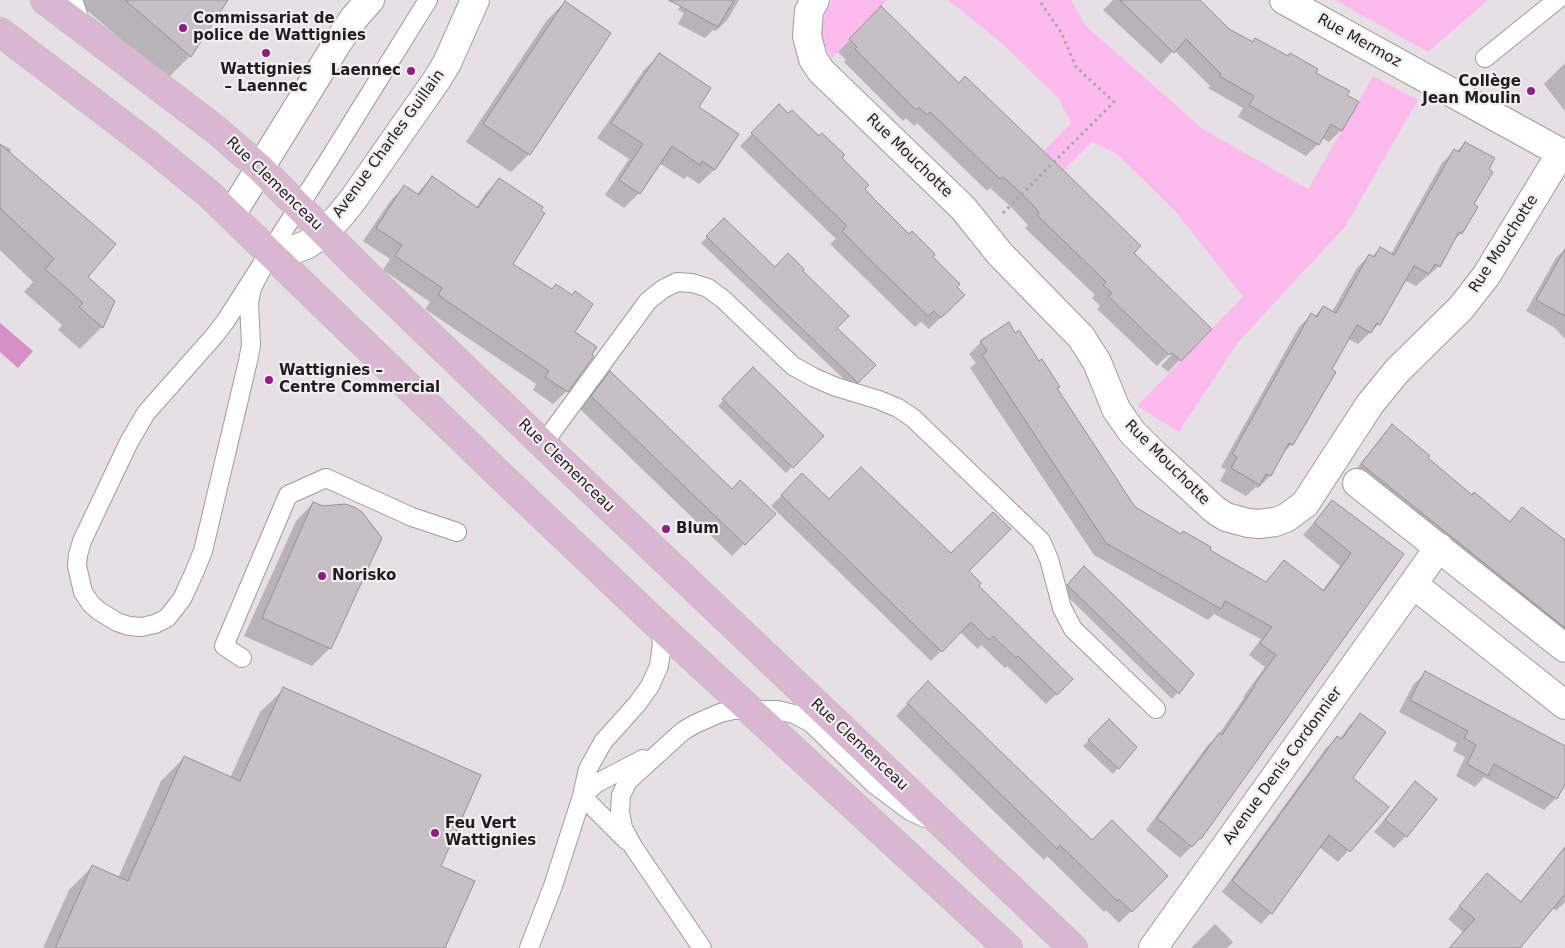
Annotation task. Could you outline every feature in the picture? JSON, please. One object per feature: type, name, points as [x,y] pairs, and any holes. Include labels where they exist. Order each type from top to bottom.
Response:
[{"type":"main road","name":"Rue Clemenceau","points":[[45,0],[221,134],[260,168],[361,269],[542,444],[1073,948]]},
{"type":"main road","points":[[0,32],[156,150],[209,194],[659,626],[1008,948]]},
{"type":"street","points":[[231,216],[338,42],[354,18],[370,0]]},
{"type":"street","name":"Avenue Charles Guillain","points":[[270,253],[281,253],[299,248],[312,241],[324,231],[352,200],[436,81],[447,63],[475,0]]},
{"type":"street","name":"Rue Mouchotte","points":[[815,0],[809,11],[807,36],[812,59],[821,71],[963,208],[1000,254],[1081,337],[1097,362],[1116,408],[1132,432],[1215,510],[1238,521],[1259,524],[1275,522],[1286,518],[1305,504],[1370,404],[1397,371],[1461,308],[1486,276],[1563,154]]},
{"type":"street","name":"Rue Mermoz","points":[[1284,0],[1563,154]]},
{"type":"street","points":[[1357,483],[1565,648]]},
{"type":"street","name":"Avenue Denis Cordonnier","points":[[1153,948],[1439,548]]},
{"type":"street","points":[[1413,584],[1565,705]]},
{"type":"lane","points":[[73,0],[83,29]]},
{"type":"lane","points":[[270,253],[252,288],[250,303],[251,345],[204,550],[182,599],[166,618],[155,624],[141,627],[129,626],[118,622],[99,611],[91,604],[83,592],[77,566],[78,555],[82,541],[138,426],[158,399],[215,335],[270,253],[428,0]]},
{"type":"lane","points":[[1485,58],[1557,0]]},
{"type":"lane","points":[[542,444],[648,301],[663,289],[677,282],[692,283],[708,288],[724,300],[793,366],[836,387],[898,408],[913,418],[1041,541],[1049,559],[1062,608],[1073,629],[1156,709]]},
{"type":"lane","points":[[242,658],[224,646],[288,495],[326,478],[412,517],[457,532]]},
{"type":"lane","points":[[529,948],[553,886],[593,757],[603,742],[637,704],[650,686],[659,666],[662,643],[659,626]]},
{"type":"lane","points":[[702,948],[634,848],[623,828],[620,812],[621,795],[628,781],[683,731],[706,719],[720,713],[751,709],[777,710],[803,718],[811,723],[875,785],[910,811],[951,832]]},
{"type":"lane","points":[[582,796],[597,782],[662,750]]},
{"type":"lane","points":[[582,796],[634,848]]},
{"type":"path","points":[[983,232],[1114,102],[1076,67],[1061,32],[1039,0]]},
{"type":"shaded area","points":[[833,0],[887,0],[832,58],[821,34],[826,12]]},
{"type":"shaded area","points":[[948,0],[1071,0],[1086,26],[1203,129],[1308,189],[1373,76],[1418,100],[1345,227],[1239,341],[1179,432],[1137,406],[1243,297],[1176,212],[1117,154],[1092,142],[1031,203],[1012,184],[1071,123],[1058,98],[998,40]]},
{"type":"shaded area","points":[[1335,0],[1488,0],[1428,52]]},
{"type":"shaded area","points":[[0,323],[33,351],[18,368],[0,352]]},
{"type":"building","name":"Commissariat de police de Wattignies","points":[[125,0],[228,0],[191,57]]},
{"type":"building","points":[[669,0],[734,0],[718,27]]},
{"type":"building","points":[[1120,0],[1200,0],[1229,29],[1253,42],[1255,38],[1288,56],[1290,53],[1318,69],[1316,73],[1350,91],[1347,95],[1359,102],[1342,131],[1331,124],[1319,145],[1249,105],[1254,96],[1219,76],[1221,74],[1186,39],[1174,53]]},
{"type":"building","points":[[565,1],[611,33],[530,155],[483,124]]},
{"type":"building","points":[[881,6],[959,83],[965,76],[1141,246],[1134,253],[1212,329],[1181,361],[1172,353],[1169,355],[1108,296],[1112,293],[1103,285],[1106,282],[1037,215],[1039,212],[1023,195],[1003,177],[1000,179],[930,112],[927,115],[919,107],[916,110],[855,49],[857,47],[849,39]]},
{"type":"building","points":[[659,53],[711,88],[699,107],[739,134],[715,170],[702,161],[700,165],[672,146],[640,194],[619,180],[643,144],[611,123]]},
{"type":"building","points":[[779,104],[788,113],[792,110],[819,136],[822,133],[845,155],[842,158],[869,185],[865,189],[909,234],[912,231],[935,254],[933,257],[960,284],[957,287],[965,295],[941,318],[934,311],[928,316],[872,262],[842,231],[847,226],[751,133]]},
{"type":"building","points":[[1465,142],[1495,158],[1489,169],[1493,172],[1474,204],[1478,207],[1462,234],[1459,232],[1440,267],[1435,264],[1429,274],[1414,266],[1380,325],[1377,323],[1371,333],[1357,325],[1332,369],[1336,372],[1293,445],[1289,443],[1271,476],[1266,474],[1260,485],[1231,468],[1237,457],[1232,454],[1311,313],[1317,317],[1323,306],[1336,313],[1369,254],[1374,257],[1380,247],[1394,255],[1454,149],[1459,152]]},
{"type":"building","points":[[0,144],[116,244],[88,277],[115,301],[103,328],[79,307],[83,303],[45,269],[54,259],[0,208]]},
{"type":"building","points":[[432,176],[478,208],[499,178],[543,207],[541,211],[545,213],[513,264],[552,289],[556,284],[572,295],[575,291],[593,304],[575,332],[597,347],[592,354],[594,356],[568,392],[545,377],[549,371],[438,295],[442,288],[395,256],[402,245],[376,228],[404,185],[419,195]]},
{"type":"building","points":[[724,218],[775,267],[788,253],[804,269],[803,271],[849,316],[837,328],[876,365],[858,383],[706,236]]},
{"type":"building","points":[[1565,249],[1565,316],[1536,300]]},
{"type":"building","points":[[1009,322],[1015,333],[1019,330],[1039,361],[1042,359],[1060,387],[1057,388],[1135,507],[1181,534],[1183,531],[1211,547],[1210,550],[1266,582],[1284,560],[1324,591],[1351,553],[1314,523],[1332,500],[1404,554],[1201,839],[1192,847],[1157,818],[1219,733],[1222,735],[1276,655],[1260,643],[1272,627],[1225,601],[1221,609],[1106,543],[982,355],[987,351],[980,341]]},
{"type":"building","points":[[753,367],[824,436],[793,468],[722,399]]},
{"type":"building","points":[[610,371],[732,489],[740,480],[776,514],[745,545],[591,396]]},
{"type":"building","points":[[1392,424],[1430,456],[1428,458],[1472,495],[1474,492],[1510,522],[1522,507],[1565,540],[1565,628],[1361,464]]},
{"type":"building","points":[[861,467],[951,553],[993,512],[1011,529],[969,571],[981,583],[979,586],[1073,679],[1057,695],[1018,656],[1016,658],[993,636],[989,640],[971,622],[942,652],[781,495],[802,473],[829,499]]},
{"type":"building","name":"Norisko","points":[[313,502],[323,506],[345,504],[354,507],[362,512],[382,538],[331,649],[262,618]]},
{"type":"building","points":[[1084,566],[1194,674],[1179,694],[1067,585]]},
{"type":"building","points":[[1425,671],[1565,746],[1565,784],[1557,799],[1494,764],[1488,776],[1467,764],[1476,745],[1464,738],[1468,731],[1410,700]]},
{"type":"building","points":[[928,681],[1092,840],[1112,820],[1168,876],[1132,912],[1119,899],[1117,901],[1060,845],[1057,849],[907,703]]},
{"type":"building","points":[[283,687],[481,775],[441,866],[475,881],[445,948],[55,948],[92,865],[128,881],[184,756],[240,781]]},
{"type":"building","points":[[1360,713],[1386,732],[1353,778],[1389,807],[1350,852],[1329,835],[1272,914],[1232,881],[1337,736],[1342,739]]},
{"type":"building","points":[[1109,719],[1137,747],[1119,769],[1088,740]]},
{"type":"building","points":[[1415,781],[1437,799],[1407,837],[1385,820]]},
{"type":"building","points":[[1565,847],[1565,894],[1520,948],[1449,948],[1475,919],[1459,906],[1487,873],[1521,902]]},
{"type":"place","name":"Commissariat de police de Wattignies","points":[[183,28]]},
{"type":"place","name":"Wattignies – Laennec","points":[[266,53]]},
{"type":"place","name":"Laennec","points":[[411,71]]},
{"type":"place","name":"Collège Jean Moulin","points":[[1531,91]]},
{"type":"place","name":"Wattignies – Centre Commercial","points":[[269,380]]},
{"type":"place","name":"Blum","points":[[666,529]]},
{"type":"place","name":"Norisko","points":[[322,576]]},
{"type":"place","name":"Feu Vert Wattignies","points":[[435,833]]}]
